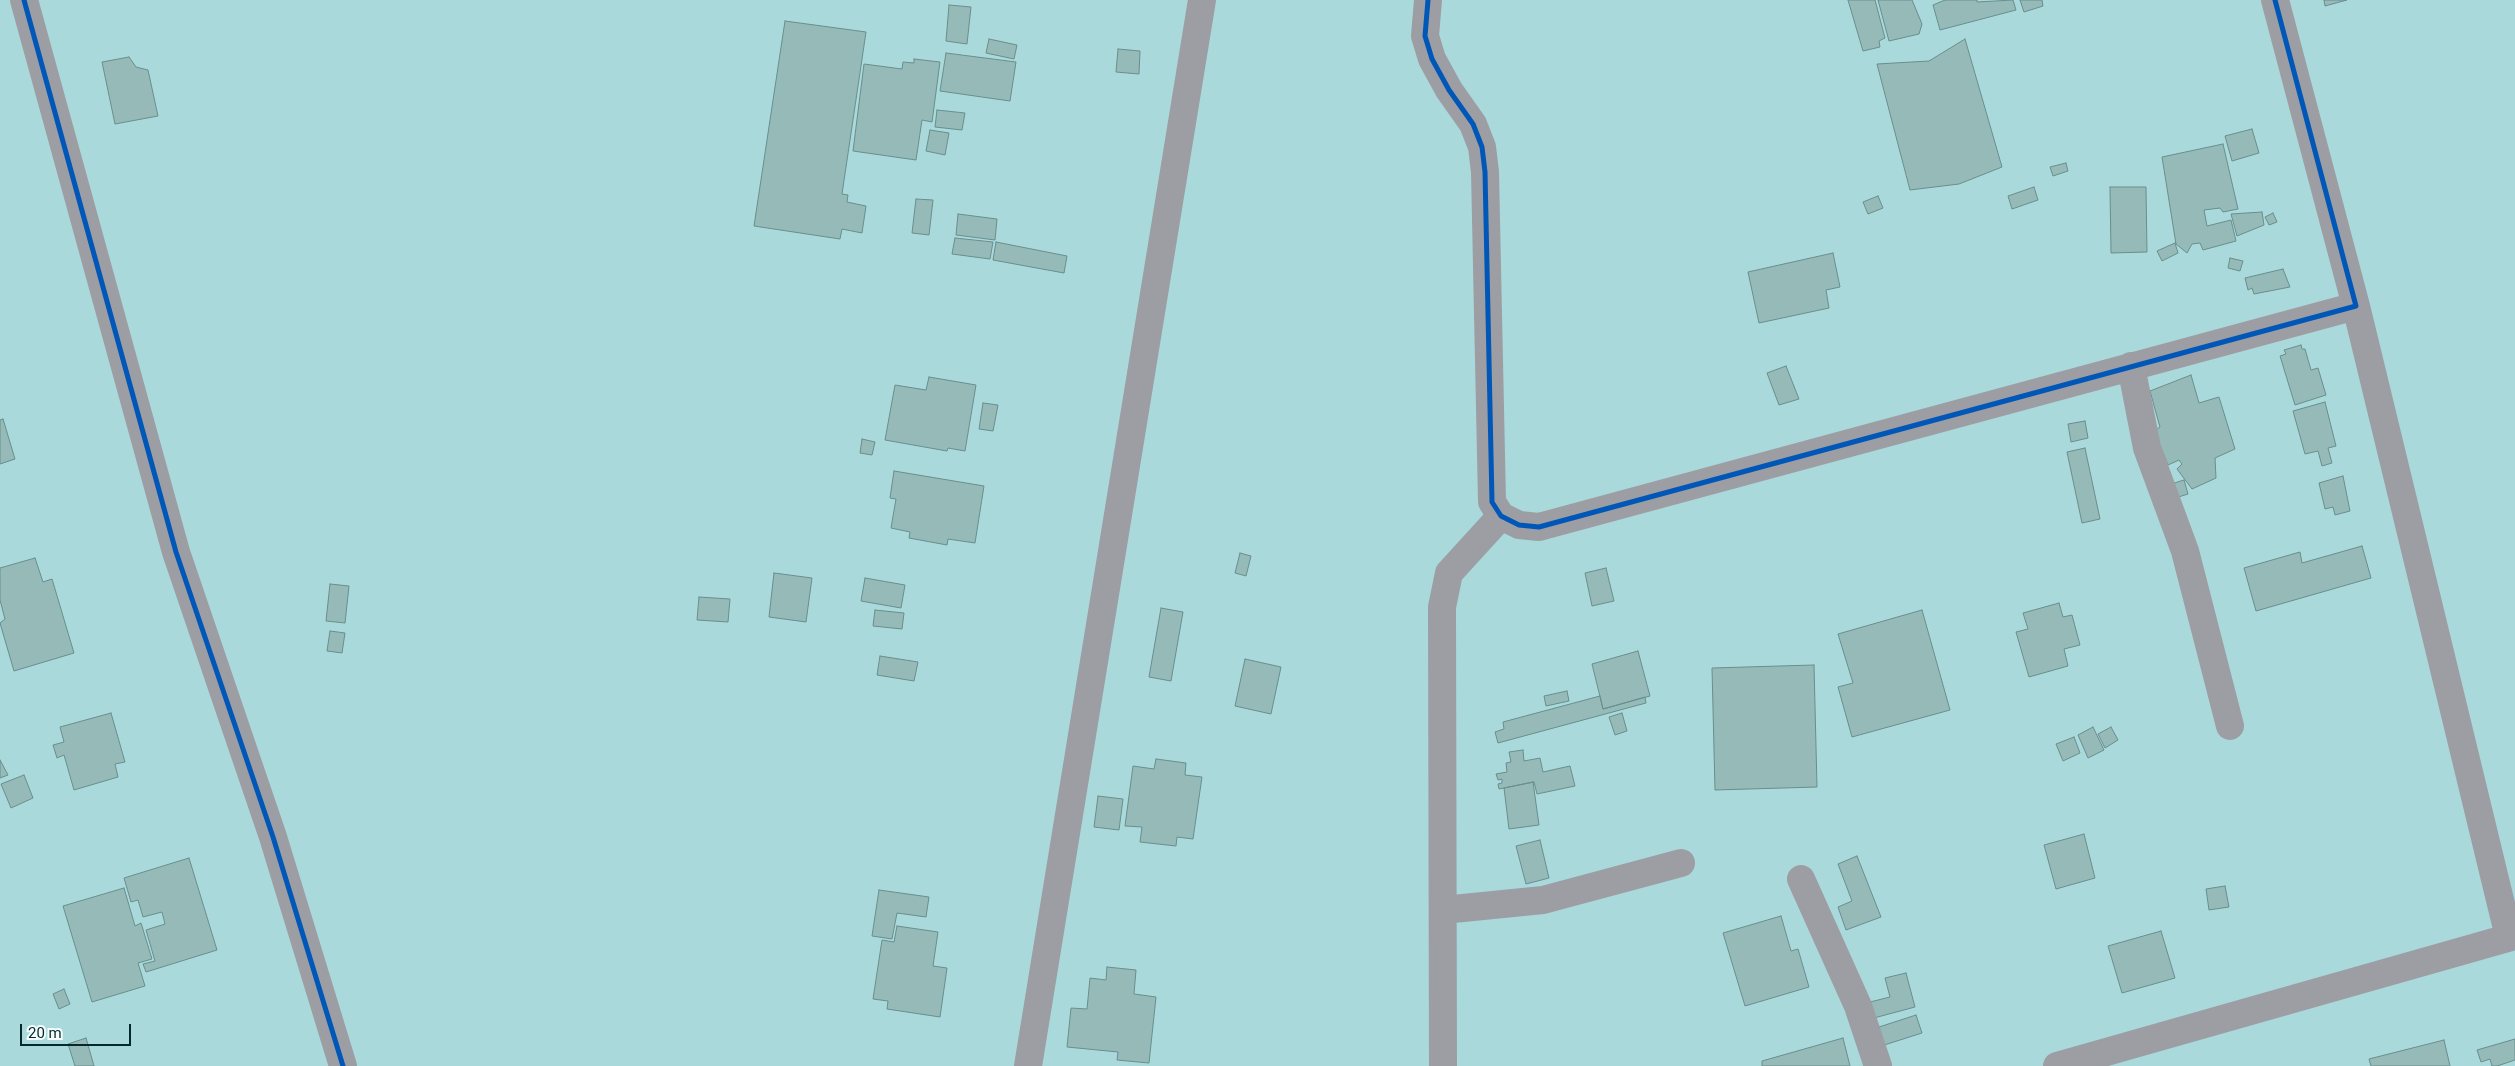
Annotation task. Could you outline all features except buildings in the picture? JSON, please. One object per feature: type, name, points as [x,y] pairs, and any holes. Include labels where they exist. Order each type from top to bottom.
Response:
[{"type":"street","points":[[24,0],[176,552],[272,837],[343,1066]]},
{"type":"street","points":[[1028,1066],[1202,0]]},
{"type":"street","points":[[1428,0],[1425,36],[1432,59],[1449,90],[1473,124],[1482,147],[1485,172],[1492,502],[1501,516],[1519,525],[1539,527],[2356,306]]},
{"type":"street","points":[[2057,1066],[2133,1056],[2512,937],[2356,306],[2275,0]]},
{"type":"street","points":[[2131,366],[2147,448],[2185,552],[2230,726]]},
{"type":"street","points":[[1443,1066],[1442,607],[1449,573],[1501,516]]},
{"type":"street","points":[[1443,910],[1543,900],[1681,863]]},
{"type":"street","points":[[1801,879],[1858,1006],[1878,1066]]},
{"type":"cycle path","points":[[24,0],[176,552],[273,837],[343,1066]]},
{"type":"cycle path","points":[[1428,0],[1425,36],[1432,59],[1449,90],[1473,124],[1482,147],[1485,172],[1492,502],[1501,516],[1519,525],[1539,527],[2356,306],[2275,0]]}]
